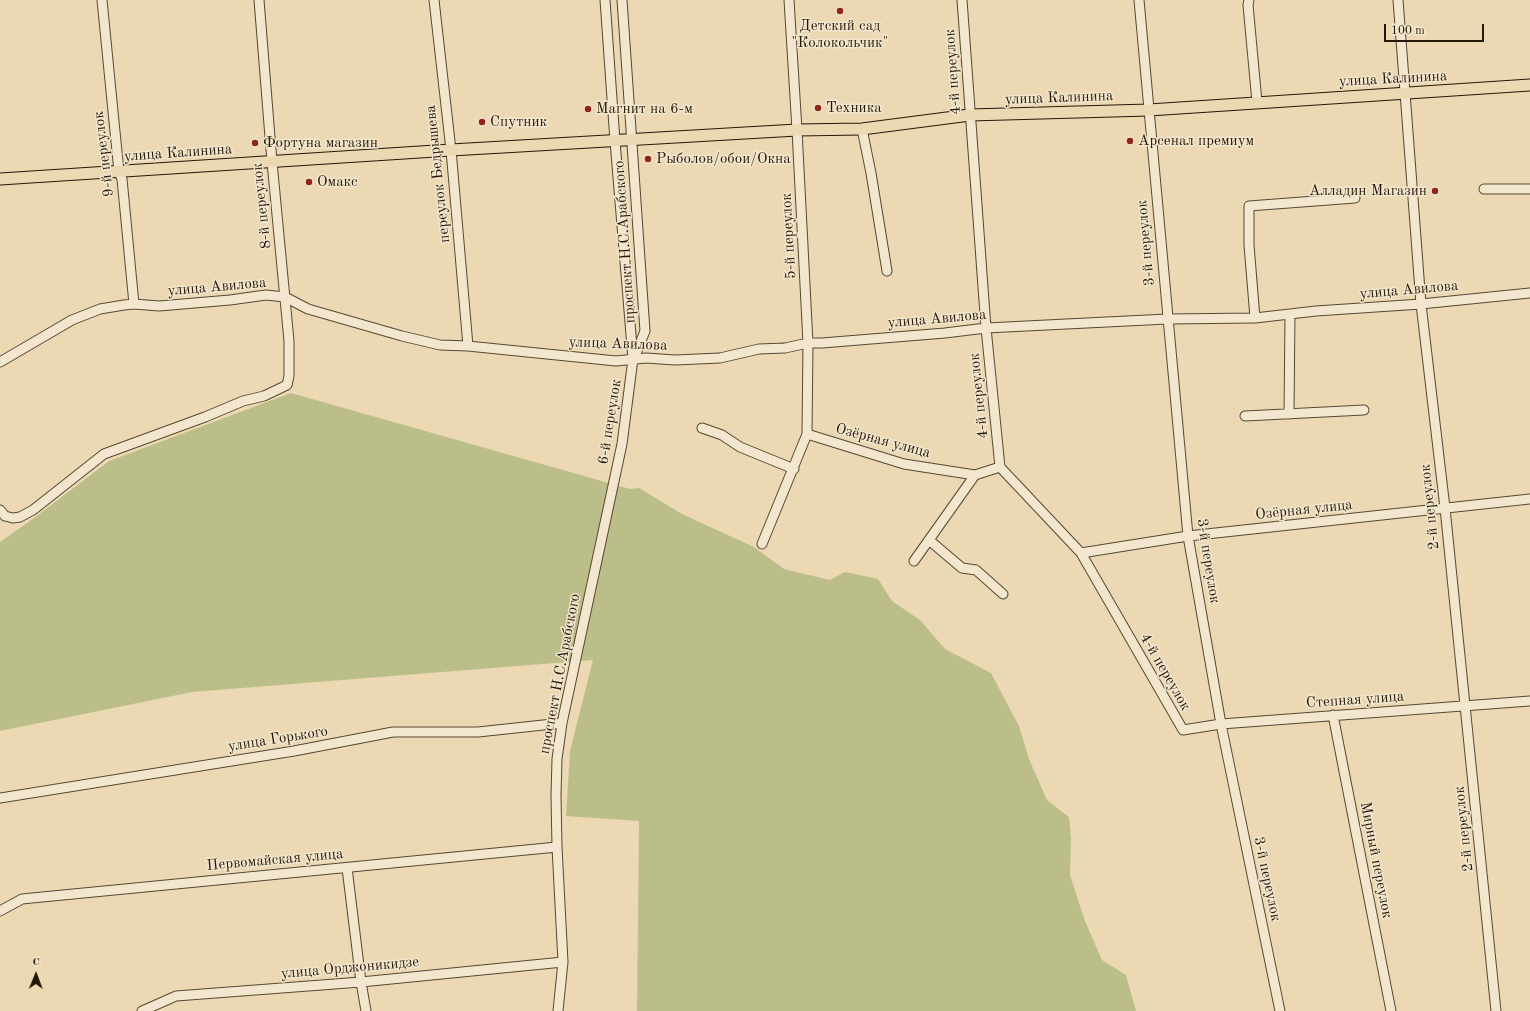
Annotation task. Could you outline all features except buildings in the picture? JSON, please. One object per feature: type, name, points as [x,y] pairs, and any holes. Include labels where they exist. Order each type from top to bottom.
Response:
[{"type":"main road","name":"улица Калинина","points":[[0,179],[451,150],[797,130],[862,129],[970,115],[1149,110],[1530,85]]},
{"type":"street","name":"9-й переулок","points":[[102,0],[134,304]]},
{"type":"street","name":"8-й переулок","points":[[0,510],[5,516],[12,518],[20,517],[33,510],[104,454],[205,418],[243,401],[264,396],[286,385],[289,376],[289,341],[272,162],[259,0]]},
{"type":"street","name":"переулок Бедрышева","points":[[434,0],[451,150],[468,346]]},
{"type":"street","name":"проспект Н.С.Арабского","points":[[605,0],[633,359]]},
{"type":"street","name":"проспект Н.С.Арабского","points":[[622,0],[645,331],[633,359]]},
{"type":"street","name":"5-й переулок","points":[[762,544],[807,434],[808,343],[789,0]]},
{"type":"street","name":"4-й переулок","points":[[962,0],[986,328],[1000,467],[1081,553],[1183,730]]},
{"type":"street","name":"3-й переулок","points":[[1139,0],[1188,536],[1221,724],[1280,1011]]},
{"type":"street","points":[[1249,0],[1248,4],[1257,102]]},
{"type":"street","name":"2-й переулок","points":[[1398,0],[1421,304],[1445,508],[1496,1011]]},
{"type":"street","points":[[862,129],[872,174],[887,270]]},
{"type":"street","points":[[1484,189],[1530,189]]},
{"type":"street","points":[[1255,318],[1249,206],[1355,198]]},
{"type":"street","name":"улица Авилова","points":[[0,362],[72,320],[100,309],[134,304],[159,306],[230,300],[266,295],[285,297],[308,309],[402,336],[440,345],[468,346],[616,361],[646,358],[675,360],[720,358],[759,349],[785,348],[808,343],[822,344],[986,328],[1167,319],[1255,318],[1530,293]]},
{"type":"street","points":[[1289,414],[1290,315]]},
{"type":"street","name":"6-й переулок","points":[[613,488],[622,444],[633,359]]},
{"type":"street","points":[[1245,416],[1364,410]]},
{"type":"street","points":[[702,428],[722,435],[740,446],[794,468]]},
{"type":"street","name":"Озёрная улица","points":[[807,434],[904,464],[975,476]]},
{"type":"street","points":[[914,560],[975,476],[1000,467]]},
{"type":"street","name":"проспект Н.С.Арабского","points":[[558,1011],[562,962],[557,847],[557,759],[562,723],[613,488]]},
{"type":"street","name":"Озёрная улица","points":[[1081,553],[1188,536],[1530,499]]},
{"type":"street","points":[[929,540],[962,568],[976,570],[1003,594]]},
{"type":"street","name":"Степная улица","points":[[1183,730],[1221,724],[1333,715],[1466,707],[1530,701]]},
{"type":"street","name":"Мирный переулок","points":[[1333,715],[1391,1011]]},
{"type":"street","name":"улица Горького","points":[[0,798],[294,751],[393,732],[478,732],[562,723]]},
{"type":"street","name":"Первомайская улица","points":[[0,911],[22,899],[557,847]]},
{"type":"street","points":[[346,868],[366,1011]]},
{"type":"street","name":"улица Орджоникидзе","points":[[142,1011],[176,996],[361,982],[562,962]]},
{"type":"green space","points":[[291,393],[630,489],[639,488],[682,514],[754,547],[784,569],[830,580],[845,572],[878,579],[892,601],[920,620],[945,649],[991,673],[1019,726],[1029,759],[1047,800],[1069,817],[1071,839],[1070,875],[1085,921],[1102,960],[1126,975],[1136,1011],[637,1011],[639,821],[566,816],[570,751],[593,660],[192,692],[0,731],[0,542],[109,461]]},
{"type":"place","name":"Детский сад \"Колокольчик\"","points":[[840,11]]},
{"type":"place","name":"Техника","points":[[818,108]]},
{"type":"place","name":"Магнит на 6-м","points":[[588,109]]},
{"type":"place","name":"Спутник","points":[[482,122]]},
{"type":"place","name":"Арсенал премиум","points":[[1130,141]]},
{"type":"place","name":"Фортуна магазин","points":[[255,143]]},
{"type":"place","name":"Рыболов/обои/Окна","points":[[648,159]]},
{"type":"place","name":"Омакс","points":[[309,182]]},
{"type":"place","name":"Алладин Магазин","points":[[1435,191]]}]
